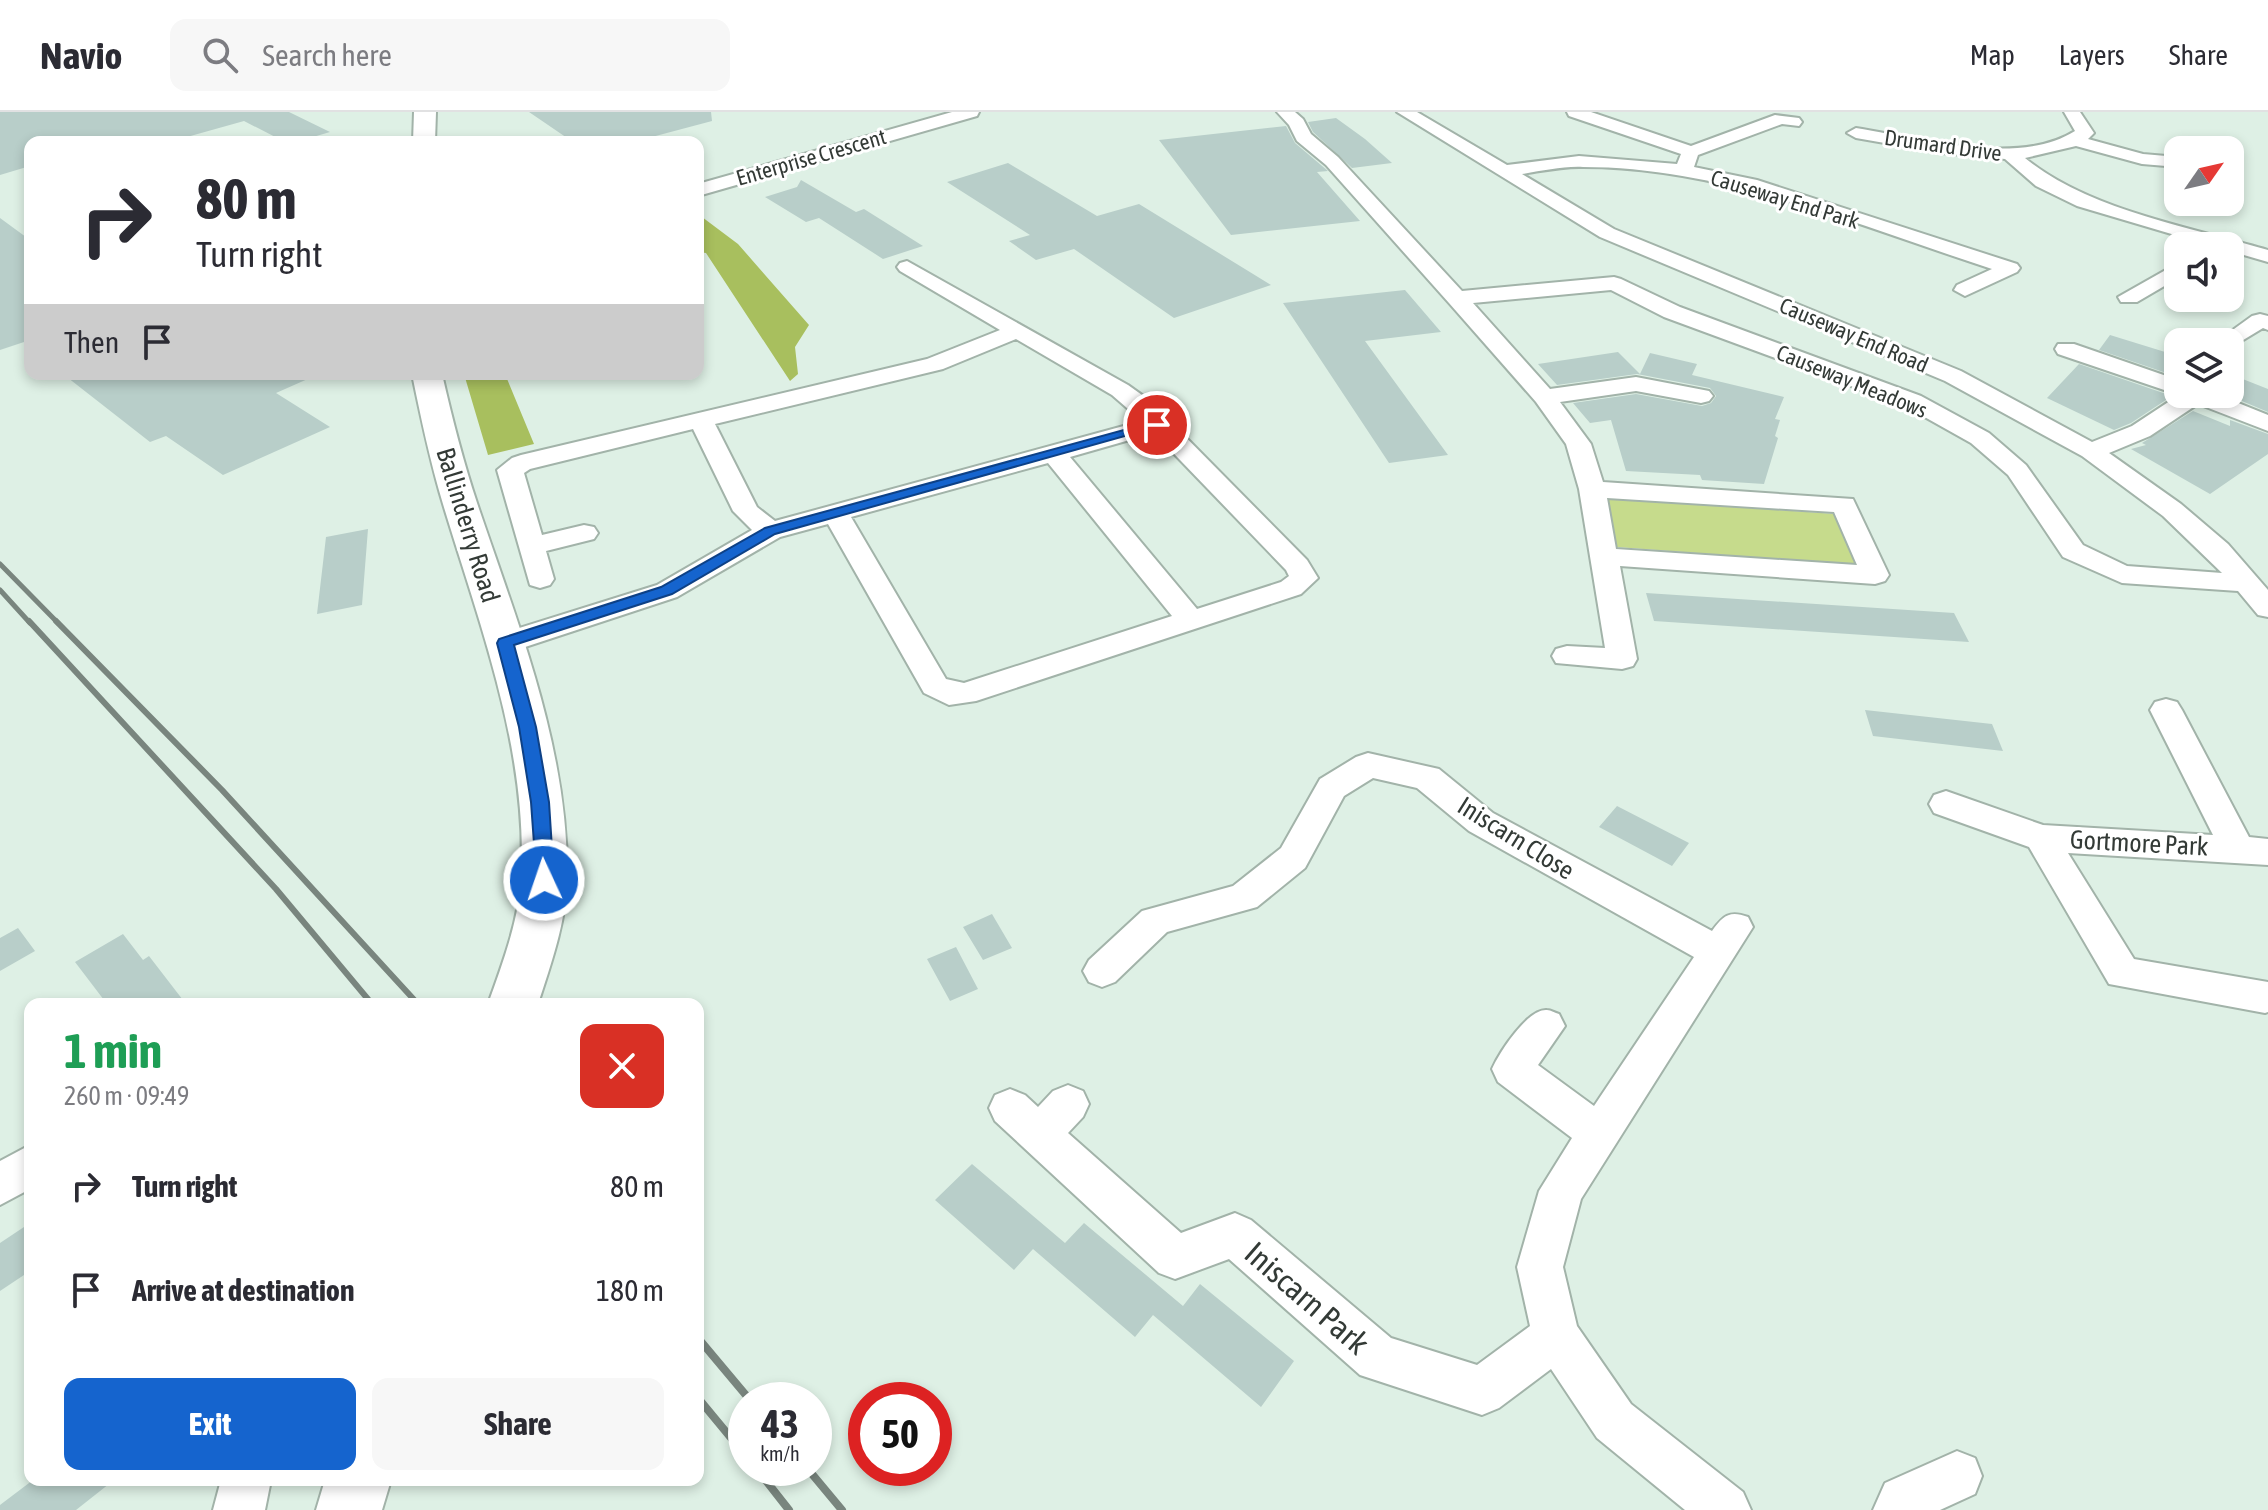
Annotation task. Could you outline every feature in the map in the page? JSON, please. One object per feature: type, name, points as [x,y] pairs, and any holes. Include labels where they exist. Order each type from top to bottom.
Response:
[{"type":"main road","points":[[424,136],[425,112]]},
{"type":"main road","name":"Ballinderry Road","points":[[428,380],[451,478],[505,643],[527,727],[540,802],[544,880],[538,926],[515,998]]},
{"type":"main road","points":[[349,1510],[356,1486]]},
{"type":"street","name":"Enterprise Crescent","points":[[704,188],[971,112]]},
{"type":"street","points":[[1285,112],[1297,123],[1303,137],[1332,161],[1457,298],[1544,397],[1578,444],[1592,489],[1622,659],[1567,656]]},
{"type":"street","name":"Causeway End Road","points":[[1405,112],[1607,233],[1953,376],[2091,451],[2172,510],[2218,550],[2268,608]]},
{"type":"street","points":[[1575,112],[1687,161],[1781,119],[1793,122]]},
{"type":"street","points":[[2072,112],[2085,133],[2076,141]]},
{"type":"street","name":"Drumard Drive","points":[[1856,133],[2011,155],[2042,152],[2076,141]]},
{"type":"street","points":[[2076,141],[2142,159],[2164,161]]},
{"type":"street","points":[[2011,155],[2043,182],[2084,202],[2268,256]]},
{"type":"street","name":"Causeway End Park","points":[[1505,171],[1579,161],[1687,161],[2010,268],[1965,290]]},
{"type":"street","points":[[835,513],[935,686],[949,694],[965,694],[1291,588],[1304,578],[1297,566],[1120,390],[906,267]]},
{"type":"street","points":[[2129,297],[2164,277]]},
{"type":"street","name":"Causeway Meadows","points":[[1457,298],[1614,283],[1672,312],[1913,401],[1980,438],[2017,470],[2073,551],[2098,563],[2122,574],[2244,583]]},
{"type":"street","points":[[2244,331],[2260,321],[2268,323]]},
{"type":"street","points":[[540,579],[510,470],[521,463],[935,364],[1018,331]]},
{"type":"street","points":[[2066,349],[2164,383]]},
{"type":"street","points":[[1544,397],[1636,384],[1701,397]]},
{"type":"street","points":[[2091,451],[2141,431],[2175,408]]},
{"type":"street","points":[[2230,408],[2268,424]]},
{"type":"street","points":[[700,419],[746,511],[770,531]]},
{"type":"street","points":[[505,643],[667,591],[770,531],[1157,425]]},
{"type":"street","points":[[1054,453],[1191,620]]},
{"type":"street","points":[[1592,489],[1844,505],[1875,575],[1605,557]]},
{"type":"street","points":[[531,546],[584,533]]},
{"type":"street","name":"Gortmore Park","points":[[2166,710],[2253,850]]},
{"type":"street","name":"Iniscarn Close","points":[[1102,971],[1155,921],[1244,897],[1293,858],[1332,788],[1368,765],[1427,778],[1481,822],[1726,939],[1598,1133]]},
{"type":"street","name":"Gortmore Park","points":[[1946,804],[2041,838],[2253,850]]},
{"type":"street","name":"Gortmore Park","points":[[2041,838],[2122,973],[2265,997]]},
{"type":"street","points":[[1545,1026],[1512,1069],[1598,1133],[1561,1191],[1540,1267],[1556,1336],[1614,1421],[1725,1510]]},
{"type":"street","name":"Iniscarn Park","points":[[1039,1116],[1175,1257],[1235,1235],[1377,1358],[1482,1391],[1556,1336]]},
{"type":"street","points":[[0,1185],[24,1169]]},
{"type":"street","points":[[1899,1510],[1903,1501],[1957,1476]]},
{"type":"street","points":[[239,1510],[245,1486]]},
{"type":"green space","points":[[704,218],[738,244],[809,325],[795,347],[798,374],[790,381],[706,253]]},
{"type":"green space","points":[[466,380],[507,380],[534,444],[488,455]]},
{"type":"green space","points":[[1606,498],[1836,514],[1858,565],[1617,547]]},
{"type":"building","points":[[0,112],[289,112],[330,132],[316,136],[273,136],[244,121],[190,136],[24,136],[24,168],[0,175]]},
{"type":"building","points":[[529,112],[711,112],[712,121],[656,136],[564,136]]},
{"type":"building","points":[[1336,118],[1392,163],[1352,168],[1313,132],[1308,122]]},
{"type":"building","points":[[1286,126],[1295,143],[1328,171],[1317,172],[1360,221],[1231,235],[1159,140]]},
{"type":"building","points":[[1008,163],[1097,216],[1139,204],[1271,285],[1174,318],[1074,249],[1036,260],[1009,241],[1030,235],[947,182]]},
{"type":"building","points":[[801,180],[856,212],[864,209],[923,246],[883,259],[819,218],[806,222],[765,197],[797,187]]},
{"type":"building","points":[[0,218],[24,236],[24,342],[0,350]]},
{"type":"building","points":[[1405,290],[1441,332],[1365,341],[1448,455],[1389,463],[1283,303]]},
{"type":"building","points":[[2110,335],[2164,352],[2164,372],[2099,350]]},
{"type":"building","points":[[1618,352],[1640,374],[1650,353],[1697,364],[1692,375],[1784,397],[1775,419],[1780,420],[1775,436],[1778,438],[1764,484],[1702,480],[1700,475],[1626,471],[1611,420],[1590,423],[1573,403],[1636,394],[1702,406],[1711,403],[1716,396],[1710,388],[1637,374],[1557,385],[1538,364]]},
{"type":"building","points":[[2079,364],[2164,393],[2164,401],[2131,423],[2114,430],[2047,398]]},
{"type":"building","points":[[71,380],[305,380],[276,393],[330,427],[223,475],[166,436],[150,442]]},
{"type":"building","points":[[2244,380],[2268,389],[2268,412],[2244,402]]},
{"type":"building","points":[[2193,411],[2230,426],[2230,420],[2268,434],[2268,454],[2210,494],[2131,449],[2146,445],[2142,443]]},
{"type":"building","points":[[368,529],[362,605],[317,614],[326,537]]},
{"type":"building","points":[[1646,593],[1954,613],[1969,642],[1654,621]]},
{"type":"building","points":[[1865,710],[1992,724],[2003,751],[1873,736]]},
{"type":"building","points":[[1617,806],[1689,843],[1672,866],[1599,827]]},
{"type":"building","points":[[992,914],[1012,948],[983,960],[963,927]]},
{"type":"building","points":[[18,928],[35,951],[0,971],[0,938]]},
{"type":"building","points":[[123,934],[143,960],[149,956],[181,998],[102,998],[75,962]]},
{"type":"building","points":[[956,947],[978,989],[950,1001],[927,959]]},
{"type":"building","points":[[972,1164],[1065,1243],[1084,1223],[1183,1306],[1200,1284],[1294,1361],[1261,1407],[1153,1315],[1135,1337],[1033,1249],[1014,1270],[935,1200]]},
{"type":"building","points":[[24,1227],[24,1275],[0,1291],[0,1243]]},
{"type":"building","points":[[25,1486],[106,1486],[76,1510],[0,1510],[0,1505]]},
{"type":"railway","points":[[0,564],[58,623]]},
{"type":"railway","points":[[0,590],[30,623]]},
{"type":"railway","points":[[29,621],[276,889],[367,998]]},
{"type":"railway","points":[[56,621],[222,790],[413,998]]},
{"type":"railway","points":[[704,1345],[735,1382]]},
{"type":"railway","points":[[704,1405],[728,1434]]},
{"type":"railway","points":[[770,1486],[789,1510]]},
{"type":"railway","points":[[822,1486],[842,1510]]},
{"type":"route","points":[[544,880],[540,802],[527,727],[505,643],[667,591],[770,531],[1157,425]]}]
